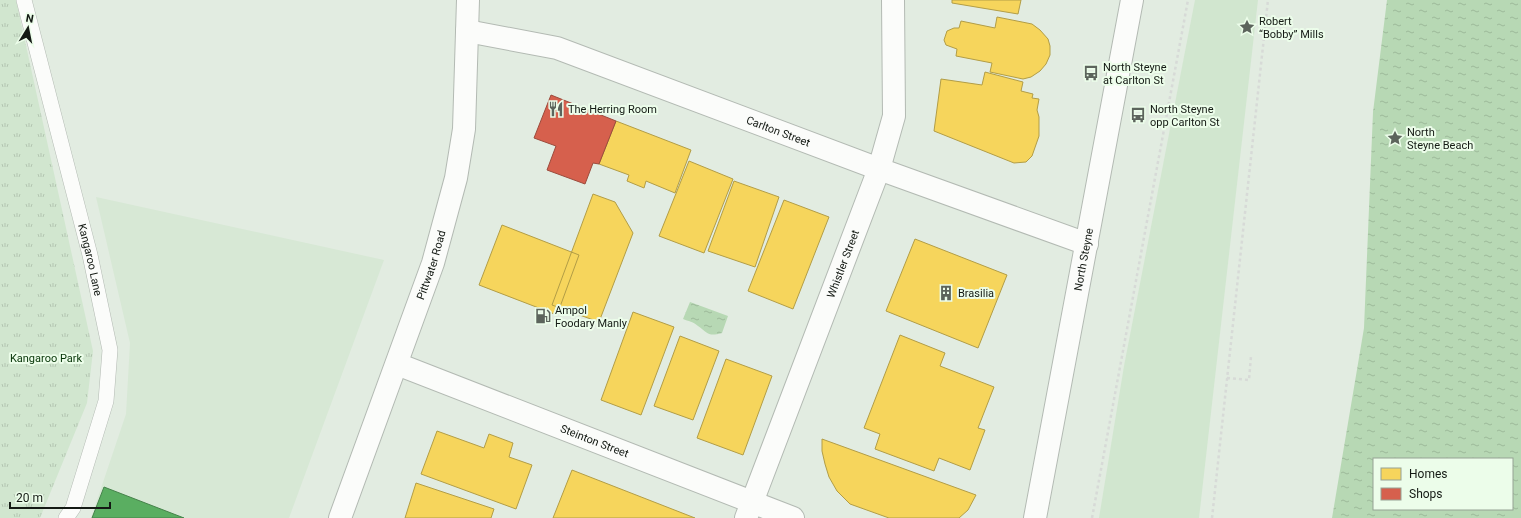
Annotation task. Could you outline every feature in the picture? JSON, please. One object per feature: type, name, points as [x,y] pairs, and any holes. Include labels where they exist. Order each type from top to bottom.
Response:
[{"type":"street","name":"Pittwater Road","points":[[340,518],[433,262],[456,178],[464,129],[468,0]]},
{"type":"street","name":"Whistler Street","points":[[749,510],[879,169],[894,116],[892,0]]},
{"type":"street","name":"North Steyne","points":[[1035,518],[1132,0]]},
{"type":"street","name":"Carlton Street","points":[[468,31],[557,48],[879,169],[1087,244]]},
{"type":"street","name":"Steinton Street","points":[[397,364],[749,510],[793,518]]},
{"type":"lane","name":"Kangaroo Lane","points":[[24,0],[86,240],[110,350],[106,401],[73,508],[66,518]]},
{"type":"path","points":[[1092,518],[1188,0]]},
{"type":"path","points":[[1212,518],[1268,0]]},
{"type":"path","points":[[1227,378],[1249,380],[1251,356]]},
{"type":"shaded area","points":[[96,197],[384,260],[289,518],[91,518],[126,414],[130,343]]},
{"type":"green space","name":"Kangaroo Park","points":[[0,0],[16,0],[93,351],[87,403],[40,518],[0,518]]},
{"type":"green space","points":[[1195,0],[1258,0],[1199,518],[1099,518],[1124,366]]},
{"type":"water","points":[[1387,0],[1521,0],[1521,518],[1332,518],[1364,328],[1373,112]]},
{"type":"water","points":[[690,302],[728,316],[722,333],[714,335],[708,334],[695,324],[683,319]]},
{"type":"building: Homes","points":[[952,0],[1021,0],[1018,14],[952,3]]},
{"type":"building: Homes","points":[[997,17],[1032,24],[1048,39],[1050,55],[1046,64],[1040,71],[1031,77],[1023,79],[990,72],[992,63],[956,56],[957,49],[946,45],[944,40],[947,31],[954,28],[959,28],[961,21],[995,28]]},
{"type":"building: Homes","points":[[985,72],[1023,82],[1021,91],[1033,94],[1032,98],[1039,99],[1037,110],[1039,117],[1039,136],[1032,156],[1026,162],[1014,163],[934,131],[941,79],[982,85]]},
{"type":"building: Homes","points":[[616,121],[691,150],[675,193],[646,181],[644,188],[627,181],[629,175],[599,164]]},
{"type":"building: Homes","points":[[689,161],[733,179],[704,253],[659,236]]},
{"type":"building: Homes","points":[[734,181],[779,197],[755,267],[708,251]]},
{"type":"building: Homes","points":[[593,194],[615,202],[633,233],[599,322],[552,305]]},
{"type":"building: Homes","points":[[784,200],[829,217],[793,309],[748,291]]},
{"type":"building: Homes","points":[[502,225],[579,255],[557,315],[479,285]]},
{"type":"building: Homes","name":"Brasilia","points":[[915,239],[1007,275],[978,348],[886,311]]},
{"type":"building: Homes","points":[[633,312],[674,327],[641,415],[601,400]]},
{"type":"building: Homes","points":[[900,335],[945,353],[940,366],[994,387],[978,428],[985,430],[970,470],[939,458],[934,471],[875,449],[880,434],[864,428]]},
{"type":"building: Homes","points":[[680,336],[719,351],[693,420],[654,406]]},
{"type":"building: Homes","points":[[726,359],[772,376],[743,455],[697,438]]},
{"type":"building: Homes","points":[[437,431],[484,448],[489,434],[513,443],[509,457],[532,465],[516,509],[421,474]]},
{"type":"building: Homes","points":[[822,439],[976,495],[968,510],[959,518],[889,518],[850,504],[837,491],[829,477],[822,451]]},
{"type":"building: Homes","points":[[572,470],[695,518],[553,518]]},
{"type":"building: Homes","points":[[416,483],[494,509],[491,518],[405,518]]},
{"type":"building: Shops","points":[[551,95],[616,121],[599,164],[593,163],[585,184],[547,170],[556,146],[534,138]]},
{"type":"building: Public","points":[[104,487],[184,518],[92,518]]},
{"type":"place","name":"Robert “Bobby” Mills","points":[[1247,27]]},
{"type":"place","name":"North Steyne at Carlton St","points":[[1091,73]]},
{"type":"place","name":"The Herring Room","points":[[556,109]]},
{"type":"place","name":"North Steyne opp Carlton St","points":[[1138,115]]},
{"type":"place","name":"North Steyne Beach","points":[[1395,138]]},
{"type":"place","name":"Brasilia","points":[[946,293]]},
{"type":"place","name":"Ampol Foodary Manly","points":[[543,316]]}]
